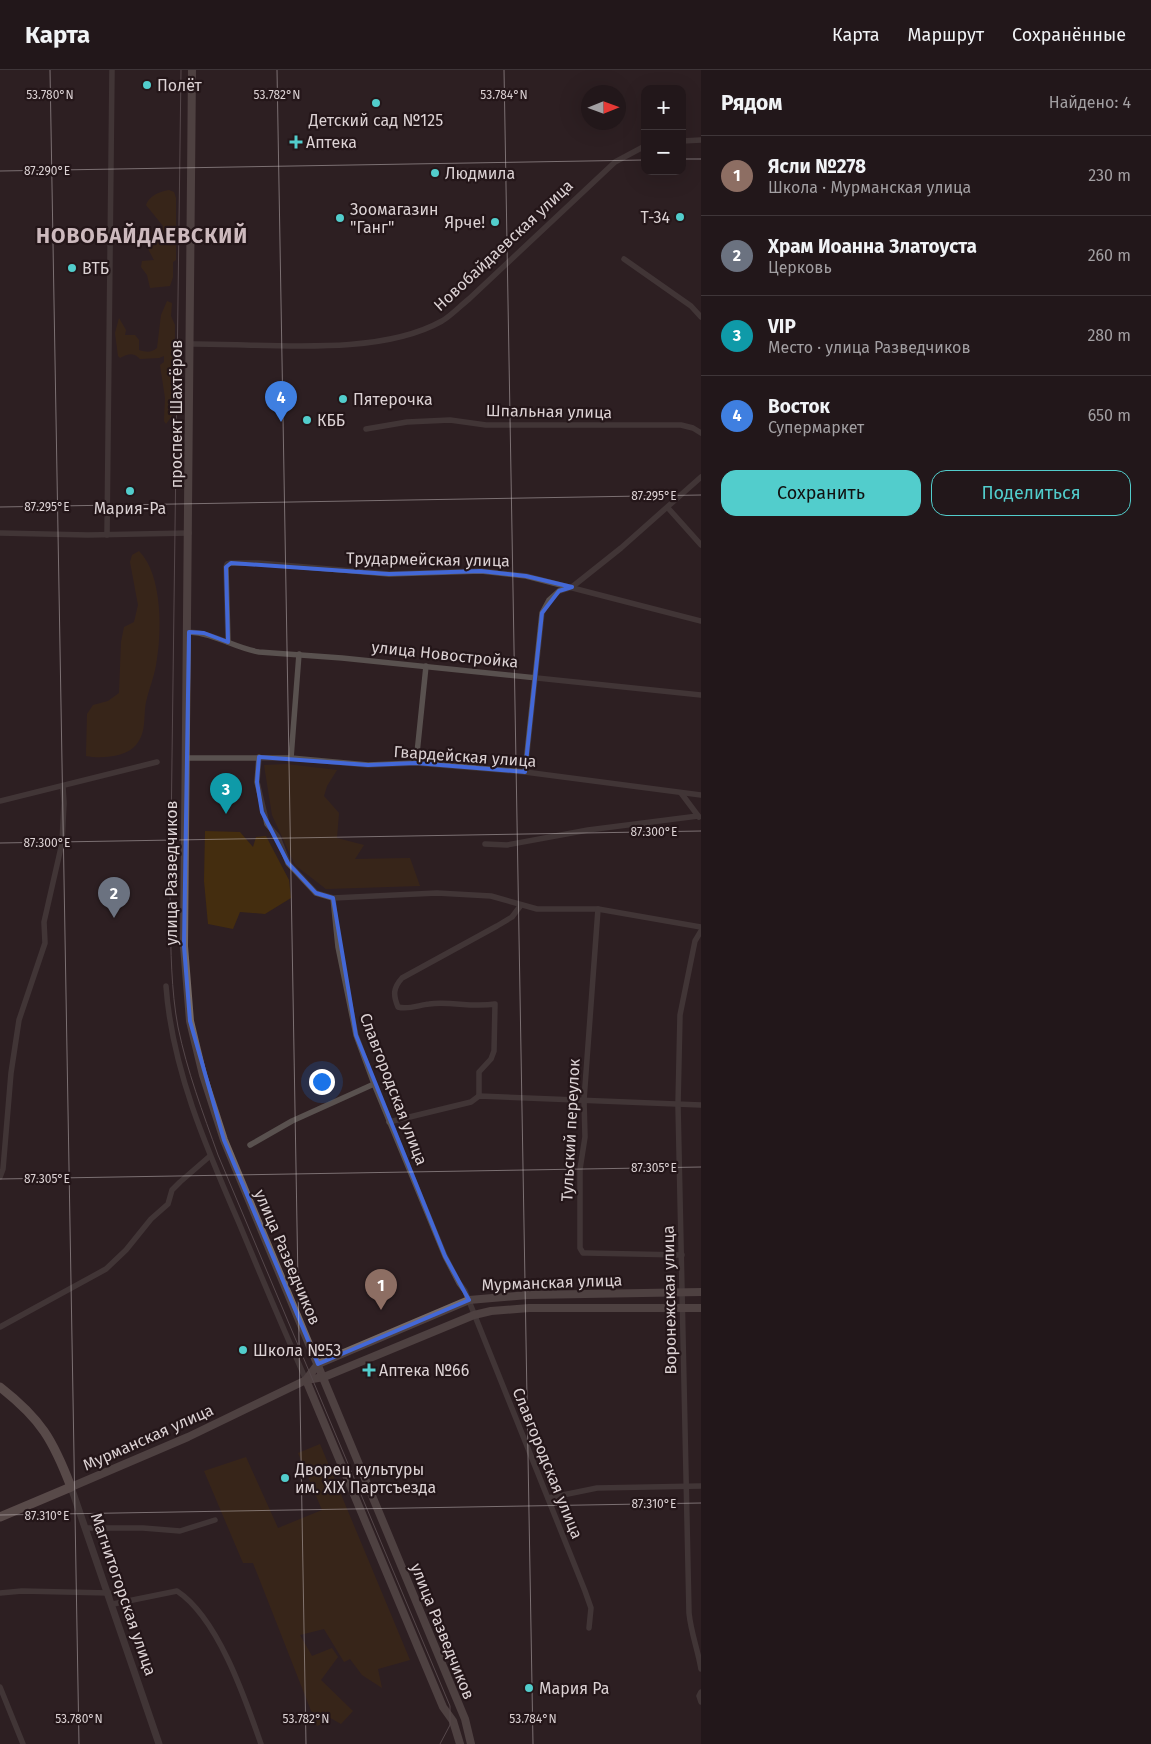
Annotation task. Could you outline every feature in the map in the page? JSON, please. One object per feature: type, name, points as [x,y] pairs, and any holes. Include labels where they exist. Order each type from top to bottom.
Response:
[{"type":"main road","name":"проспект Шахтёров","points":[[185,758],[189,632],[189,344],[192,70]]},
{"type":"main road","name":"улица Разведчиков","points":[[185,758],[185,954],[187,998],[195,1047],[224,1140],[465,1719],[471,1744]]},
{"type":"main road","name":"Мурманская улица","points":[[306,1380],[318,1364],[469,1300],[528,1295],[701,1292]]},
{"type":"main road","name":"Мурманская улица","points":[[0,1516],[188,1437],[306,1380],[324,1377],[474,1315],[491,1311],[529,1308],[701,1308]]},
{"type":"main road","name":"улица Разведчиков","points":[[306,1380],[443,1707],[452,1721],[460,1744]]},
{"type":"main road","name":"Магнитогорская улица","points":[[0,1387],[24,1406],[45,1430],[57,1450],[71,1487]]},
{"type":"street","points":[[108,535],[112,70]]},
{"type":"street","points":[[686,141],[701,140]]},
{"type":"street","name":"Новобайдаевская улица","points":[[189,344],[357,344],[414,332],[430,326],[447,318],[469,299],[614,162],[641,148]]},
{"type":"street","points":[[624,259],[691,306],[701,317]]},
{"type":"street","name":"Шпальная улица","points":[[366,429],[407,422],[450,420],[486,426],[680,425],[693,428],[701,433]]},
{"type":"street","points":[[525,772],[542,613],[549,600],[559,591],[572,587],[668,508],[701,477]]},
{"type":"street","points":[[668,508],[701,545]]},
{"type":"street","points":[[0,533],[108,535],[189,533]]},
{"type":"street","name":"Трудармейская улица","points":[[228,642],[226,567],[227,564],[231,563],[258,563],[389,574],[481,571],[526,576],[701,620]]},
{"type":"street","name":"улица Новостройка","points":[[189,632],[204,633],[246,650],[426,666],[701,695]]},
{"type":"street","points":[[291,758],[298,654]]},
{"type":"street","points":[[416,763],[426,666]]},
{"type":"street","name":"Гвардейская улица","points":[[185,758],[291,758],[368,765],[416,763],[525,772],[701,795]]},
{"type":"street","points":[[259,758],[257,782],[266,824],[278,838],[288,863],[316,893],[333,898],[464,894],[491,896],[521,905],[551,910],[581,907],[701,927]]},
{"type":"street","points":[[0,801],[63,787],[157,762]]},
{"type":"street","points":[[0,1177],[3,1169],[11,1073],[20,1020],[45,943],[44,922],[62,843],[63,787]]},
{"type":"street","points":[[681,793],[700,817]]},
{"type":"street","points":[[485,844],[507,845],[588,830],[700,817]]},
{"type":"street","name":"Славгородская улица","points":[[333,898],[336,934],[349,1006],[374,1084],[445,1256],[469,1300],[548,1498],[591,1608],[589,1628]]},
{"type":"street","points":[[479,1096],[479,1072],[491,1059],[494,1051],[495,1004],[472,1006],[431,1004],[403,1008],[398,1007],[394,994],[396,985],[402,978],[497,926],[512,916],[521,905]]},
{"type":"street","name":"Тульский переулок","points":[[598,909],[584,1100],[585,1137],[580,1169],[580,1248],[583,1252],[682,1255]]},
{"type":"street","name":"Воронежская улица","points":[[701,931],[695,940],[680,1015],[678,1105],[689,1613],[692,1636],[698,1652],[701,1669]]},
{"type":"street","name":"улица Разведчиков","points":[[166,986],[168,1006],[180,1065],[210,1156],[306,1380]]},
{"type":"street","points":[[250,1145],[292,1121],[374,1084]]},
{"type":"street","points":[[389,1122],[471,1102],[479,1096],[701,1105]]},
{"type":"street","points":[[0,1327],[106,1269],[126,1250],[151,1219],[168,1204],[176,1186],[210,1156]]},
{"type":"street","points":[[548,1498],[597,1488],[701,1486]]},
{"type":"street","name":"Магнитогорская улица","points":[[71,1487],[113,1604],[157,1743]]},
{"type":"street","points":[[86,1528],[142,1528],[180,1531],[215,1520]]},
{"type":"street","points":[[0,1593],[22,1591],[109,1593]]},
{"type":"street","points":[[113,1604],[177,1591],[190,1600],[215,1636],[235,1674],[261,1744]]},
{"type":"street","points":[[0,1687],[23,1744]]},
{"type":"street","points":[[701,1692],[699,1696],[701,1702]]},
{"type":"highlighted area","points":[[231,563],[389,574],[481,571],[526,576],[572,587],[559,591],[542,613],[525,772],[416,763],[368,765],[259,757],[257,782],[262,812],[288,863],[316,893],[333,898],[356,1035],[445,1256],[469,1300],[318,1364],[224,1140],[190,1021],[184,946],[189,632],[204,633],[228,642],[226,567]]},
{"type":"shaded area","points":[[169,190],[174,192],[176,198],[176,260],[173,262],[173,277],[170,286],[150,288],[147,275],[141,267],[142,261],[154,260],[147,247],[148,232],[162,233],[163,226],[146,205],[155,194]]},
{"type":"shaded area","points":[[167,301],[172,303],[171,316],[175,325],[174,413],[166,424],[164,421],[165,398],[160,365],[164,362],[164,356],[140,359],[130,354],[120,358],[118,356],[115,333],[119,318],[126,330],[125,335],[135,335],[139,340],[139,350],[148,352],[155,350],[157,348],[161,315]]},
{"type":"shaded area","points":[[139,551],[153,575],[157,589],[160,622],[158,652],[146,702],[142,735],[132,749],[120,755],[106,757],[86,756],[87,714],[93,705],[108,701],[119,693],[121,642],[124,627],[134,622],[138,605],[130,562],[132,555]]},
{"type":"shaded area","points":[[286,764],[337,770],[327,786],[324,796],[339,813],[337,838],[364,845],[355,859],[410,858],[420,886],[326,889],[295,865],[272,815],[264,765]]},
{"type":"shaded area","points":[[205,831],[240,832],[253,847],[256,837],[266,836],[289,880],[291,898],[265,914],[240,912],[233,929],[208,924],[204,881]]},
{"type":"shaded area","points":[[320,1444],[410,1660],[378,1669],[382,1688],[362,1675],[350,1659],[344,1662],[324,1629],[300,1635],[312,1656],[332,1648],[338,1657],[321,1680],[353,1711],[341,1724],[325,1715],[326,1722],[317,1726],[253,1563],[243,1563],[204,1471],[246,1457],[278,1528],[322,1510],[298,1453]]},
{"type":"tram line","points":[[181,70],[170,912],[174,999],[178,1027],[191,1076],[218,1155],[450,1706],[450,1725],[440,1744]]},
{"type":"place","name":"Полёт","points":[[147,85]]},
{"type":"place","name":"Детский сад №125","points":[[376,103]]},
{"type":"place","name":"Аптека","points":[[296,142]]},
{"type":"place","name":"Людмила","points":[[435,173]]},
{"type":"place","name":"T-34","points":[[680,217]]},
{"type":"place","name":"Зоомагазин \"Ганг\"","points":[[340,218]]},
{"type":"place","name":"Ярче!","points":[[495,222]]},
{"type":"place","name":"ВТБ","points":[[72,268]]},
{"type":"place","name":"Пятерочка","points":[[343,399]]},
{"type":"place","name":"КББ","points":[[307,420]]},
{"type":"place","name":"Восток","points":[[281,422]]},
{"type":"place","name":"Мария-Ра","points":[[130,491]]},
{"type":"place","name":"VIP","points":[[226,814]]},
{"type":"place","name":"Храм Иоанна Златоуста","points":[[114,918]]},
{"type":"place","name":"Ясли №278","points":[[381,1310]]},
{"type":"place","name":"Школа №53","points":[[243,1350]]},
{"type":"place","name":"Аптека №66","points":[[369,1370]]},
{"type":"place","name":"Дворец культуры им. XIX Партсъезда","points":[[285,1478]]},
{"type":"place","name":"Мария Ра","points":[[529,1688]]},
{"type":"district","name":"НОВОБАЙДАЕВСКИЙ","points":[[142,236]]}]
